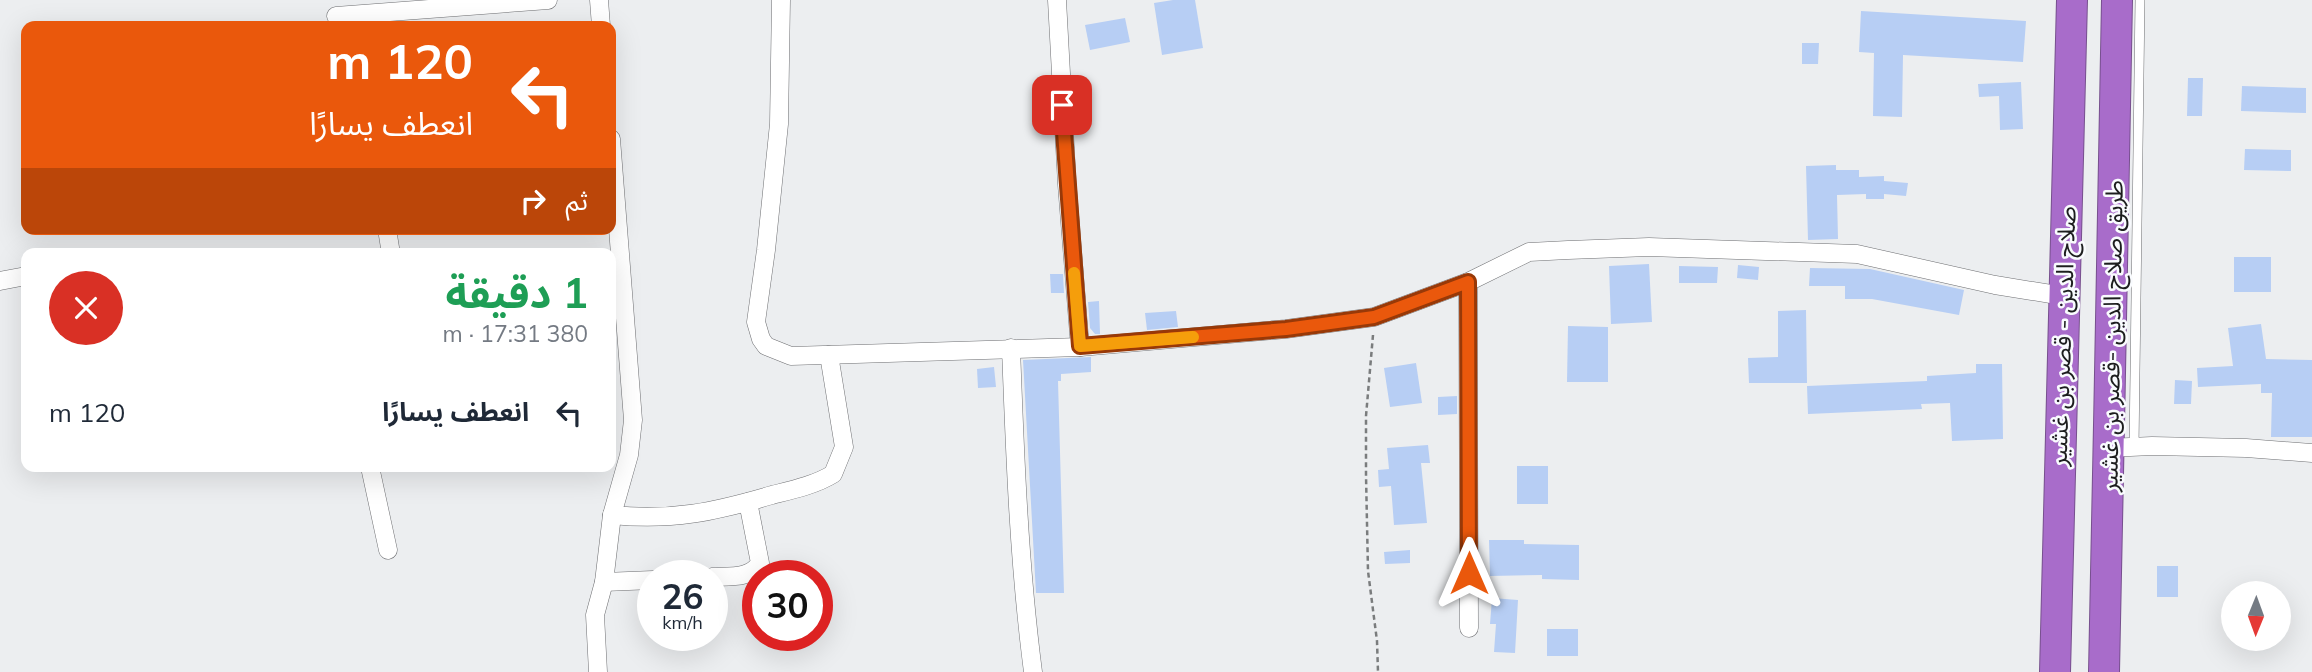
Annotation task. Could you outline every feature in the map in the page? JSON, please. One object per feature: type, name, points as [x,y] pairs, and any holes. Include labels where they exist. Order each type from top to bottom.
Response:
[{"type":"highway","name":"صلاح الدين - قصر بن غشير","points":[[2055,672],[2072,0]]},
{"type":"highway","name":"طريق صلاح الدين -قصر بن غشير","points":[[2104,672],[2121,448],[2113,335],[2117,0]]},
{"type":"street","points":[[336,14],[548,0]]},
{"type":"street","points":[[599,0],[601,21]]},
{"type":"street","points":[[781,0],[779,124],[756,322],[766,346],[791,356],[1080,346],[1286,329],[1374,317],[1468,282],[1529,252],[1649,247],[1857,254],[1995,285],[2063,296]]},
{"type":"street","points":[[1057,0],[1067,184],[1080,346]]},
{"type":"street","points":[[598,672],[595,615],[604,582],[612,515],[629,455],[633,419],[616,203]]},
{"type":"street","points":[[0,281],[21,277]]},
{"type":"street","points":[[1468,282],[1469,628]]},
{"type":"street","points":[[1010,348],[1017,506],[1033,672]]},
{"type":"street","points":[[612,515],[646,519],[711,512],[800,488],[833,474],[844,447],[829,355]]},
{"type":"street","points":[[2121,448],[2246,448],[2312,453]]},
{"type":"street","points":[[371,472],[388,550]]},
{"type":"street","points":[[728,576],[749,574],[760,563],[748,502]]},
{"type":"street","points":[[604,582],[637,581]]},
{"type":"lane","points":[[2121,448],[2140,0]]},
{"type":"path","points":[[1374,317],[1366,416],[1366,463],[1368,571],[1378,672]]},
{"type":"building","points":[[1195,0],[1203,48],[1162,55],[1154,3]]},
{"type":"building","points":[[1861,11],[2026,21],[2023,62],[1903,55],[1902,117],[1873,116],[1874,53],[1859,52]]},
{"type":"building","points":[[1125,18],[1130,42],[1090,50],[1085,25]]},
{"type":"building","points":[[1802,43],[1819,43],[1818,64],[1802,64]]},
{"type":"building","points":[[2188,78],[2203,78],[2202,116],[2187,116]]},
{"type":"building","points":[[2021,82],[2023,129],[2000,130],[1999,96],[1979,97],[1978,84]]},
{"type":"building","points":[[2242,86],[2306,88],[2306,113],[2241,111]]},
{"type":"building","points":[[2245,149],[2291,150],[2291,171],[2244,170]]},
{"type":"building","points":[[1836,165],[1836,170],[1859,170],[1859,177],[1884,176],[1884,181],[1908,183],[1906,196],[1884,194],[1884,199],[1866,199],[1866,194],[1837,195],[1838,239],[1808,240],[1806,166]]},
{"type":"building","points":[[2234,257],[2271,257],[2271,292],[2234,292]]},
{"type":"building","points":[[1649,264],[1652,322],[1611,324],[1609,266]]},
{"type":"building","points":[[1738,265],[1759,267],[1758,280],[1737,278]]},
{"type":"building","points":[[1679,266],[1718,267],[1717,283],[1679,283]]},
{"type":"building","points":[[1810,268],[1870,269],[1964,290],[1959,315],[1872,299],[1845,299],[1845,286],[1809,286]]},
{"type":"building","points":[[1050,274],[1063,274],[1064,293],[1051,293]]},
{"type":"building","points":[[1099,301],[1100,334],[1095,334],[1090,328],[1088,302]]},
{"type":"building","points":[[1806,310],[1807,383],[1749,383],[1748,358],[1778,357],[1778,311]]},
{"type":"building","points":[[1176,311],[1178,327],[1147,330],[1145,313]]},
{"type":"building","points":[[2261,324],[2266,359],[2312,360],[2312,437],[2271,437],[2272,393],[2261,393],[2261,384],[2198,387],[2197,368],[2233,366],[2228,328]]},
{"type":"building","points":[[1568,326],[1608,327],[1608,382],[1567,382]]},
{"type":"building","points":[[1091,357],[1091,372],[1061,374],[1061,381],[1058,381],[1064,593],[1036,593],[1023,360]]},
{"type":"building","points":[[1416,363],[1422,403],[1390,407],[1384,368]]},
{"type":"building","points":[[1976,364],[2002,364],[2003,439],[1952,441],[1950,403],[1921,404],[1922,409],[1808,414],[1807,386],[1927,381],[1927,376],[1976,373]]},
{"type":"building","points":[[994,367],[996,387],[978,388],[977,369]]},
{"type":"building","points":[[2175,380],[2192,381],[2191,404],[2174,404]]},
{"type":"building","points":[[1457,396],[1457,414],[1438,415],[1438,397]]},
{"type":"building","points":[[1428,445],[1430,463],[1421,463],[1427,523],[1394,525],[1391,486],[1379,487],[1378,470],[1389,469],[1387,448]]},
{"type":"building","points":[[1517,466],[1548,466],[1548,504],[1517,504]]},
{"type":"building","points":[[1489,540],[1579,545],[1579,580],[1542,579],[1542,575],[1490,576]]},
{"type":"building","points":[[1410,550],[1410,563],[1385,564],[1384,552]]},
{"type":"building","points":[[2157,566],[2178,566],[2178,597],[2157,597]]},
{"type":"building","points":[[1492,598],[1518,600],[1515,653],[1494,652],[1496,624],[1490,624]]},
{"type":"building","points":[[1547,629],[1578,629],[1578,656],[1547,656]]},
{"type":"slow traffic","points":[[1074,273],[1080,346],[1193,337]]},
{"type":"route","points":[[1062,105],[1080,346],[1286,329],[1374,317],[1468,282],[1469,573]]}]
